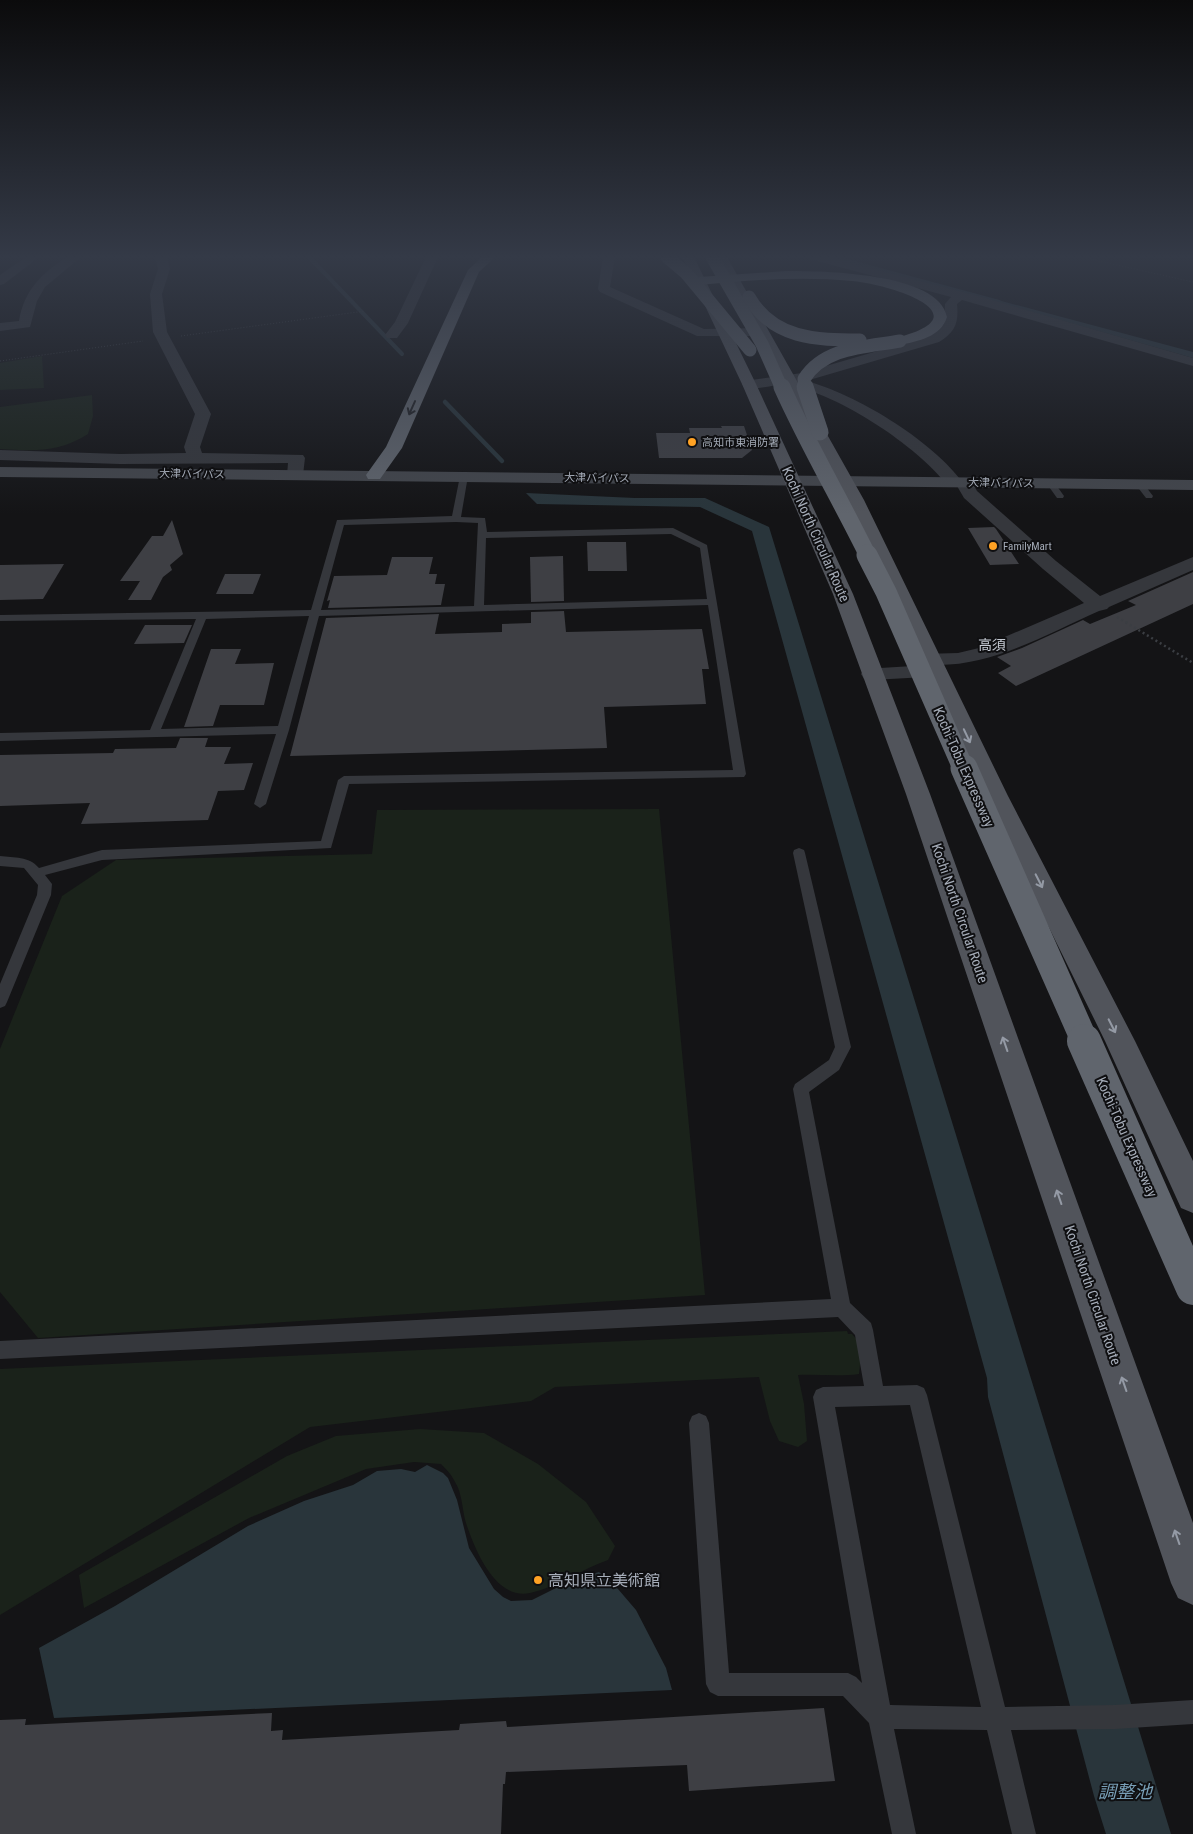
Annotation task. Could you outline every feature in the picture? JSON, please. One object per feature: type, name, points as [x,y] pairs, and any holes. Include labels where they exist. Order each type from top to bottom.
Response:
[{"type":"highway","points":[[374,475],[380,448],[429,343]]},
{"type":"highway","points":[[374,475],[394,448],[441,343]]},
{"type":"highway","points":[[744,343],[802,432]]},
{"type":"highway","name":"Kochi-Tobu Expressway","points":[[761,343],[802,432],[840,486],[1193,1288]]},
{"type":"highway","points":[[840,486],[806,393],[804,379],[807,372],[819,361],[830,356],[883,343]]},
{"type":"main road","name":"Kochi North Circular Route","points":[[728,343],[749,384],[843,594],[918,794],[1193,1583]]},
{"type":"main road","points":[[768,343],[789,380],[840,486],[933,665],[996,796],[1120,1040],[1193,1197]]},
{"type":"main road","name":"大津バイパス","points":[[0,472],[792,480],[840,486],[959,482],[1056,490],[1144,490],[1193,484]]},
{"type":"street","points":[[166,343],[203,414],[192,447],[195,458]]},
{"type":"street","points":[[749,384],[789,380],[918,343]]},
{"type":"street","points":[[1124,343],[1193,362]]},
{"type":"street","points":[[789,380],[819,387],[884,420],[959,482],[1073,586],[1100,605]]},
{"type":"street","points":[[0,455],[120,459],[297,458],[295,475]]},
{"type":"street","points":[[872,674],[933,665],[985,653],[1193,564]]},
{"type":"lane","points":[[456,519],[464,476]]},
{"type":"lane","points":[[260,804],[283,730],[340,522],[482,520],[479,607]]},
{"type":"lane","points":[[36,873],[102,855],[326,845],[344,780],[740,774],[704,547],[673,531],[482,535]]},
{"type":"lane","points":[[0,618],[202,616],[713,602]]},
{"type":"lane","points":[[154,733],[202,616]]},
{"type":"lane","points":[[0,738],[283,730]]},
{"type":"lane","points":[[799,854],[843,1048],[834,1065],[802,1089],[842,1308],[864,1330],[875,1396]]},
{"type":"lane","points":[[0,860],[28,864],[45,884],[44,895],[0,1002]]},
{"type":"lane","points":[[0,1350],[842,1308]]},
{"type":"lane","points":[[904,1834],[880,1717],[823,1397],[917,1394],[1024,1834]]},
{"type":"lane","points":[[699,1424],[718,1684],[848,1685],[880,1717],[1060,1719],[1147,1717],[1193,1712]]},
{"type":"path","points":[[1100,605],[1193,663]]},
{"type":"shaded area","points":[[42,356],[44,388],[0,390],[0,363]]},
{"type":"shaded area","points":[[92,395],[93,416],[88,434],[56,448],[35,450],[0,449],[0,407]]},
{"type":"shaded area","points":[[659,809],[705,1295],[38,1338],[0,1292],[0,1049],[62,896],[116,860],[372,854],[377,810]]},
{"type":"shaded area","points":[[847,1331],[862,1346],[859,1374],[798,1375],[804,1404],[807,1441],[798,1447],[779,1441],[770,1421],[759,1377],[555,1387],[531,1401],[310,1427],[0,1615],[0,1369]]},
{"type":"shaded area","points":[[420,1429],[484,1433],[538,1464],[586,1502],[615,1546],[608,1560],[560,1582],[530,1593],[518,1593],[507,1589],[497,1582],[489,1572],[476,1548],[465,1521],[460,1492],[451,1475],[441,1464],[414,1462],[366,1469],[249,1518],[84,1608],[79,1575],[287,1456],[336,1436]]},
{"type":"water","points":[[1139,343],[1158,343],[1193,352],[1193,358]]},
{"type":"water","name":"調整池","points":[[526,493],[635,498],[705,498],[769,527],[1171,1834],[1106,1834],[1094,1796],[988,1397],[987,1378],[752,531],[700,507],[537,504]]},
{"type":"water","points":[[427,1465],[443,1473],[448,1478],[457,1500],[469,1548],[494,1589],[511,1601],[532,1600],[572,1580],[599,1572],[618,1589],[636,1610],[666,1668],[672,1690],[54,1718],[39,1648],[115,1606],[248,1526],[304,1501],[353,1485],[377,1471],[401,1469],[415,1472]]},
{"type":"building","name":"高知市東消防署","points":[[721,426],[744,426],[752,450],[742,458],[659,458],[656,433],[690,433],[689,428],[722,428]]},
{"type":"building","points":[[172,520],[183,554],[170,565],[172,570],[163,577],[151,600],[128,600],[140,581],[120,581],[152,536],[163,536]]},
{"type":"building","name":"FamilyMart","points":[[994,527],[1019,564],[990,565],[968,528]]},
{"type":"building","points":[[587,542],[626,542],[627,571],[588,571]]},
{"type":"building","points":[[563,556],[564,601],[531,602],[530,557]]},
{"type":"building","points":[[392,557],[433,557],[429,574],[437,574],[435,584],[445,584],[441,605],[328,608],[330,600],[327,601],[334,576],[387,575]]},
{"type":"building","points":[[64,564],[43,599],[0,600],[0,565]]},
{"type":"building","points":[[1193,572],[1193,604],[1016,686],[998,673],[1011,666],[997,657],[1022,648],[1083,620],[1090,624],[1136,605],[1128,601]]},
{"type":"building","points":[[225,574],[261,574],[253,594],[216,594]]},
{"type":"building","points":[[564,611],[566,632],[702,629],[709,669],[702,669],[706,704],[604,707],[607,748],[290,756],[326,618],[439,614],[435,634],[502,632],[502,624],[531,623],[531,612]]},
{"type":"building","points":[[145,625],[192,625],[184,643],[134,644]]},
{"type":"building","points":[[211,649],[241,649],[235,664],[274,663],[264,705],[220,705],[213,726],[184,727]]},
{"type":"building","points":[[180,738],[208,738],[205,747],[231,747],[224,764],[253,763],[244,790],[218,791],[208,820],[81,824],[90,803],[0,806],[0,755],[113,753],[115,749],[176,748]]},
{"type":"building","points":[[824,1708],[835,1781],[689,1791],[687,1765],[506,1772],[505,1784],[503,1784],[501,1834],[0,1834],[0,1720],[26,1719],[25,1725],[272,1713],[271,1731],[283,1730],[282,1740],[459,1730],[460,1724],[506,1721],[507,1727]]},
{"type":"waterway","points":[[391,343],[402,354]]},
{"type":"waterway","points":[[445,402],[502,461]]},
{"type":"place","name":"高知市東消防署","points":[[692,442]]},
{"type":"place","name":"FamilyMart","points":[[993,546]]},
{"type":"place","name":"高知県立美術館","points":[[538,1580]]},
{"type":"district","name":"高須","points":[[992,645]]}]
